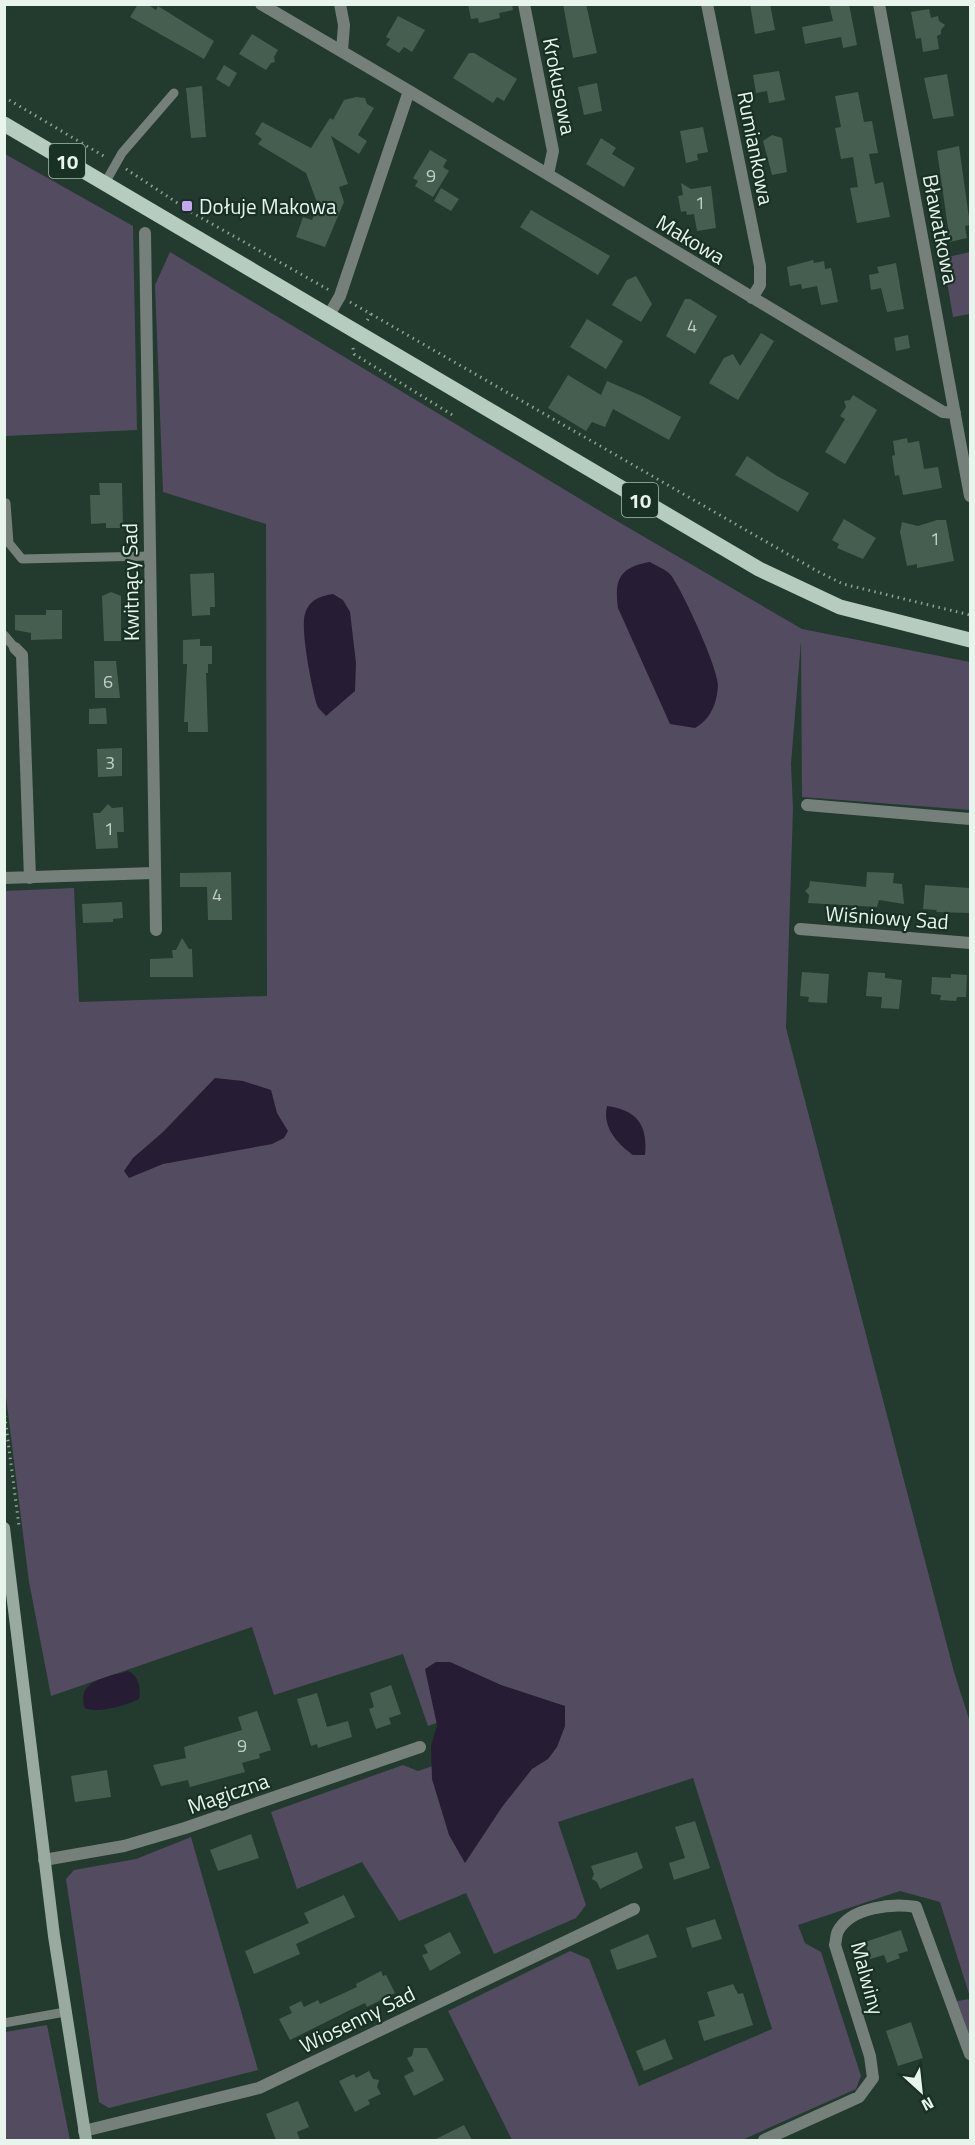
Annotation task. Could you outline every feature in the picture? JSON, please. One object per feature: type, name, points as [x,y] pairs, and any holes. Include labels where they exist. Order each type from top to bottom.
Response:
[{"type":"main road","name":"10","points":[[4,124],[329,315],[356,340],[791,585],[856,612],[970,640]]},
{"type":"street","name":"Makowa","points":[[261,4],[549,174],[943,412],[955,413]]},
{"type":"street","points":[[340,4],[344,25],[342,51]]},
{"type":"street","name":"Krokusowa","points":[[524,4],[553,151],[549,174]]},
{"type":"street","name":"Rumiankowa","points":[[707,4],[760,266],[760,285],[752,298]]},
{"type":"street","name":"Bławatkowa","points":[[879,4],[970,496]]},
{"type":"street","points":[[329,315],[340,296],[409,91]]},
{"type":"street","name":"Kwitnący Sad","points":[[146,233],[153,873],[156,930]]},
{"type":"street","points":[[15,648],[22,655],[30,878]]},
{"type":"street","points":[[807,805],[970,819]]},
{"type":"street","points":[[4,878],[153,873]]},
{"type":"street","name":"Wiśniowy Sad","points":[[800,929],[970,943]]},
{"type":"street","points":[[4,1528],[44,1860],[85,2136]]},
{"type":"street","name":"Magiczna","points":[[44,1860],[124,1846],[184,1828],[420,1747]]},
{"type":"street","name":"Malwiny","points":[[764,2140],[859,2097],[873,2078],[870,2056],[835,1945],[838,1931],[856,1915],[874,1909],[906,1905],[916,1907],[970,2054]]},
{"type":"street","name":"Wiosenny Sad","points":[[85,2136],[259,2088],[634,1909]]},
{"type":"lane","points":[[105,183],[116,163],[174,93]]},
{"type":"lane","points":[[6,503],[9,543],[22,558],[149,556]]},
{"type":"lane","points":[[4,635],[15,648]]},
{"type":"lane","points":[[4,2023],[65,2012]]},
{"type":"path","points":[[4,98],[116,163],[191,212],[817,571],[843,584],[970,615]]},
{"type":"path","points":[[356,340],[371,314]]},
{"type":"shaded area","points":[[5,154],[133,226],[137,430],[5,436]]},
{"type":"shaded area","points":[[170,252],[605,514],[802,629],[970,662],[970,810],[802,797],[801,641],[791,764],[793,809],[786,1028],[954,1672],[970,1722],[970,1997],[940,1902],[900,1891],[798,1925],[805,1943],[821,1952],[861,2076],[856,2089],[742,2140],[512,2140],[448,2011],[570,1951],[589,1959],[639,2086],[772,2029],[693,1778],[558,1822],[586,1905],[576,1918],[494,1954],[466,1893],[399,1921],[362,1862],[297,1889],[271,1812],[403,1765],[418,1771],[453,1759],[439,1722],[428,1726],[403,1654],[274,1695],[252,1627],[51,1696],[29,1582],[4,1381],[4,891],[74,888],[79,1002],[267,996],[266,524],[163,492],[155,285]]},
{"type":"shaded area","points":[[970,252],[970,314],[953,317],[943,258]]},
{"type":"shaded area","points":[[650,562],[668,572],[676,582],[698,629],[716,676],[718,685],[715,704],[705,720],[695,728],[670,724],[618,608],[617,589],[621,576],[632,567]]},
{"type":"shaded area","points":[[333,594],[343,600],[350,612],[356,663],[355,691],[326,716],[318,706],[315,697],[307,659],[304,621],[307,609],[312,602]]},
{"type":"shaded area","points":[[215,1078],[243,1081],[271,1090],[277,1113],[288,1131],[284,1138],[272,1144],[163,1164],[129,1178],[124,1171],[133,1158],[163,1132]]},
{"type":"shaded area","points":[[607,1106],[626,1111],[638,1121],[645,1135],[645,1155],[633,1155],[616,1140],[607,1121]]},
{"type":"shaded area","points":[[436,1662],[450,1662],[501,1685],[565,1706],[565,1726],[557,1747],[548,1759],[532,1769],[502,1807],[465,1863],[449,1835],[432,1779],[431,1746],[437,1725],[425,1669]]},
{"type":"shaded area","points":[[128,1671],[135,1676],[138,1683],[139,1699],[104,1709],[85,1708],[83,1699],[89,1686],[103,1678]]},
{"type":"shaded area","points":[[191,1837],[258,2070],[109,2108],[99,2102],[66,1879],[74,1870],[136,1859]]},
{"type":"shaded area","points":[[970,1999],[970,2037],[957,2001]]},
{"type":"shaded area","points":[[47,2025],[70,2140],[5,2140],[5,2032]]},
{"type":"building","points":[[138,4],[147,4],[156,10],[158,6],[214,41],[204,59],[130,17]]},
{"type":"building","points":[[468,4],[512,4],[513,10],[499,13],[500,18],[479,23],[478,18],[471,19]]},
{"type":"building","points":[[563,4],[586,4],[597,53],[573,58]]},
{"type":"building","points":[[750,4],[770,4],[775,30],[755,34]]},
{"type":"building","points":[[829,4],[849,4],[857,45],[843,48],[841,37],[805,44],[802,27],[833,21]]},
{"type":"building","points":[[929,9],[931,18],[938,16],[939,21],[945,25],[941,34],[937,36],[939,49],[923,52],[921,38],[916,39],[911,12]]},
{"type":"building","points":[[398,16],[425,30],[412,52],[404,47],[399,53],[386,45],[390,39],[386,37]]},
{"type":"building","points":[[252,34],[278,50],[274,57],[275,62],[271,63],[266,70],[239,54]]},
{"type":"building","points":[[469,53],[474,53],[517,79],[504,101],[497,97],[493,103],[453,78]]},
{"type":"building","points":[[224,65],[237,73],[229,87],[216,79]]},
{"type":"building","points":[[779,71],[785,100],[769,103],[767,91],[756,93],[753,75]]},
{"type":"building","points":[[947,74],[954,116],[933,119],[924,78]]},
{"type":"building","points":[[597,83],[602,111],[584,115],[578,87]]},
{"type":"building","points":[[202,86],[206,137],[191,138],[186,88]]},
{"type":"building","points":[[858,92],[864,122],[872,121],[878,153],[869,154],[875,184],[883,182],[890,217],[857,223],[850,188],[858,187],[853,157],[841,159],[835,128],[841,127],[835,96]]},
{"type":"building","points":[[356,97],[365,98],[367,104],[374,108],[358,135],[367,141],[359,154],[331,136],[348,184],[339,187],[344,202],[325,247],[296,237],[303,217],[312,220],[318,205],[306,173],[258,144],[262,139],[255,134],[262,122],[311,148],[330,118],[333,120],[344,100]]},
{"type":"building","points":[[703,127],[708,152],[697,154],[698,160],[686,163],[680,131]]},
{"type":"building","points":[[772,135],[782,138],[787,172],[772,175],[763,141]]},
{"type":"building","points":[[601,138],[616,148],[612,154],[635,168],[624,187],[586,164]]},
{"type":"building","points":[[959,146],[970,225],[965,226],[967,238],[950,242],[937,151]]},
{"type":"building","points":[[430,150],[447,160],[443,167],[449,171],[433,197],[415,186],[418,181],[413,178]]},
{"type":"building","points":[[681,183],[691,189],[711,186],[716,228],[697,231],[694,214],[687,215],[686,211],[681,212],[678,196],[683,195]]},
{"type":"building","points":[[441,188],[459,199],[451,211],[434,201]]},
{"type":"building","points":[[531,210],[610,256],[598,275],[520,227]]},
{"type":"building","points":[[813,260],[814,263],[824,261],[825,269],[831,268],[838,302],[821,305],[817,286],[802,289],[801,284],[790,286],[787,267]]},
{"type":"building","points":[[896,263],[904,309],[887,312],[881,288],[871,290],[869,275],[879,273],[877,267]]},
{"type":"building","points":[[636,276],[652,304],[641,322],[612,305],[627,280]]},
{"type":"building","points":[[685,299],[690,299],[717,316],[695,354],[666,336]]},
{"type":"building","points":[[587,319],[623,341],[606,369],[570,347]]},
{"type":"building","points":[[761,333],[774,341],[738,400],[709,383],[724,358],[733,354],[740,366]]},
{"type":"building","points":[[908,335],[910,348],[896,351],[894,338]]},
{"type":"building","points":[[568,375],[601,395],[607,381],[642,396],[681,417],[669,440],[613,409],[605,427],[592,422],[586,431],[548,408]]},
{"type":"building","points":[[853,395],[877,410],[845,464],[825,452],[845,419],[840,416],[846,407],[844,401],[850,400]]},
{"type":"building","points":[[907,438],[908,443],[919,441],[924,469],[938,467],[942,488],[903,495],[899,475],[895,476],[892,456],[895,455],[893,441]]},
{"type":"building","points":[[747,456],[777,476],[809,493],[798,512],[735,475]]},
{"type":"building","points":[[99,483],[122,483],[123,528],[106,528],[106,523],[91,524],[90,495],[100,495]]},
{"type":"building","points":[[844,519],[876,538],[863,559],[837,548],[839,544],[832,540]]},
{"type":"building","points":[[937,520],[946,520],[954,561],[917,568],[917,564],[907,566],[900,532],[902,522],[918,526]]},
{"type":"building","points":[[214,573],[215,607],[210,607],[210,615],[192,616],[190,574]]},
{"type":"building","points":[[111,592],[121,596],[121,641],[104,641],[102,596]]},
{"type":"building","points":[[46,610],[62,610],[62,639],[31,640],[31,633],[15,630],[15,615],[46,615]]},
{"type":"building","points":[[200,639],[200,646],[212,646],[212,664],[208,664],[208,673],[206,673],[208,732],[188,732],[188,722],[184,722],[187,664],[183,664],[183,640]]},
{"type":"building","points":[[94,661],[116,661],[120,698],[95,698]]},
{"type":"building","points":[[106,708],[107,724],[89,724],[89,709]]},
{"type":"building","points":[[122,748],[122,776],[98,777],[97,749]]},
{"type":"building","points":[[108,804],[112,808],[123,807],[124,832],[117,832],[118,848],[96,849],[93,813],[100,813]]},
{"type":"building","points":[[231,872],[232,920],[208,920],[207,887],[180,887],[180,873]]},
{"type":"building","points":[[867,872],[894,873],[893,883],[902,884],[904,904],[879,900],[877,907],[808,903],[809,895],[805,891],[810,881],[866,887]]},
{"type":"building","points":[[925,885],[970,888],[969,913],[936,912],[937,910],[923,909]]},
{"type":"building","points":[[122,902],[123,918],[113,919],[113,922],[83,923],[82,904]]},
{"type":"building","points":[[182,938],[189,949],[192,949],[193,977],[150,977],[150,959],[173,958],[172,950],[176,950]]},
{"type":"building","points":[[802,972],[829,974],[827,1003],[808,1002],[809,997],[800,996]]},
{"type":"building","points":[[868,972],[885,973],[885,978],[902,980],[899,1009],[881,1008],[882,997],[866,996]]},
{"type":"building","points":[[951,974],[967,975],[966,997],[957,997],[956,1001],[940,1000],[941,995],[931,994],[932,977],[951,978]]},
{"type":"building","points":[[391,1685],[401,1714],[389,1718],[391,1724],[376,1729],[369,1709],[374,1707],[370,1693]]},
{"type":"building","points":[[317,1693],[327,1727],[348,1721],[352,1737],[318,1748],[317,1744],[311,1746],[297,1699]]},
{"type":"building","points":[[257,1711],[271,1750],[259,1754],[260,1758],[242,1763],[245,1772],[190,1787],[188,1780],[161,1786],[153,1765],[186,1758],[184,1747],[242,1730],[238,1717]]},
{"type":"building","points":[[107,1770],[111,1797],[75,1802],[71,1776]]},
{"type":"building","points":[[695,1821],[710,1868],[674,1880],[669,1863],[685,1858],[675,1827]]},
{"type":"building","points":[[251,1834],[259,1858],[218,1871],[210,1850]]},
{"type":"building","points":[[637,1852],[643,1868],[600,1889],[597,1882],[592,1879],[594,1874],[591,1866]]},
{"type":"building","points":[[344,1895],[355,1917],[296,1944],[300,1954],[254,1974],[245,1951],[309,1923],[304,1913]]},
{"type":"building","points":[[715,1919],[722,1939],[692,1948],[686,1928]]},
{"type":"building","points":[[901,1930],[908,1951],[898,1954],[900,1958],[887,1963],[884,1955],[870,1959],[865,1942]]},
{"type":"building","points":[[450,1932],[461,1953],[430,1971],[422,1955],[428,1953],[424,1945]]},
{"type":"building","points":[[648,1934],[657,1957],[617,1970],[610,1950]]},
{"type":"building","points":[[381,1971],[383,1976],[386,1975],[395,1993],[367,2007],[365,2003],[290,2040],[279,2019],[292,2013],[289,2007],[301,2001],[304,2007],[318,2000],[320,2004],[357,1987],[356,1984]]},
{"type":"building","points":[[733,1984],[738,1994],[743,1993],[753,2025],[704,2041],[698,2021],[715,2016],[707,1992]]},
{"type":"building","points":[[911,2022],[923,2058],[898,2066],[886,2031]]},
{"type":"building","points":[[665,2039],[673,2059],[644,2071],[636,2051]]},
{"type":"building","points":[[414,2048],[427,2048],[444,2080],[414,2096],[404,2076],[414,2071],[407,2058],[412,2056]]},
{"type":"building","points":[[369,2071],[373,2079],[379,2080],[377,2087],[381,2094],[368,2100],[370,2104],[355,2112],[339,2081],[354,2074],[356,2078]]},
{"type":"building","points":[[298,2101],[309,2127],[297,2132],[300,2140],[276,2140],[266,2114]]},
{"type":"building","points":[[464,2125],[472,2140],[434,2140]]},
{"type":"place","name":"Dołuje Makowa","points":[[187,206]]}]
